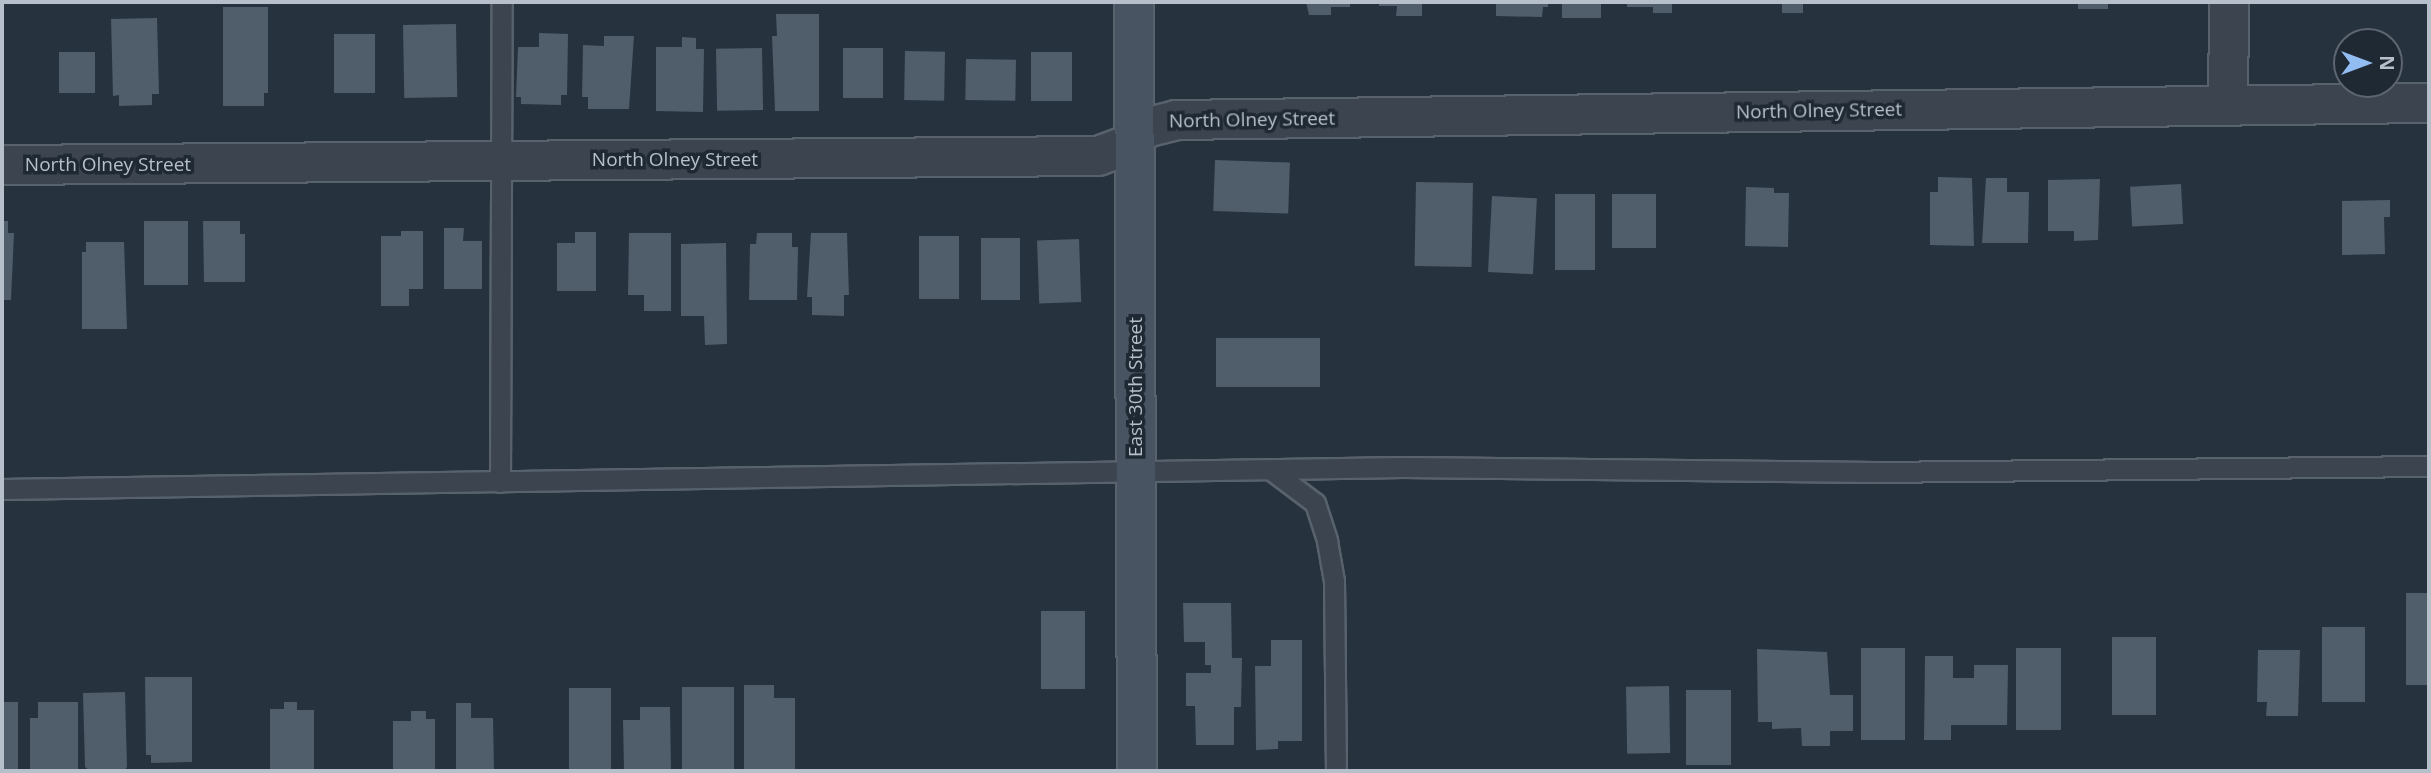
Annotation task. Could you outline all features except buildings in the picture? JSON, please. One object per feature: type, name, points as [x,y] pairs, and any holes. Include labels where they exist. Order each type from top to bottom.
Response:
[{"type":"main road","name":"East 30th Street","points":[[1134,2],[1138,771]]},
{"type":"street","points":[[2228,106],[2230,2]]},
{"type":"street","name":"North Olney Street","points":[[2,166],[1098,156],[1116,152],[1151,125],[1177,120],[2429,103]]},
{"type":"lane","points":[[500,482],[502,2]]},
{"type":"lane","points":[[2,489],[1271,470],[1875,472],[2429,466]]},
{"type":"lane","points":[[1271,470],[1315,503],[1327,541],[1334,581],[1336,771]]}]
